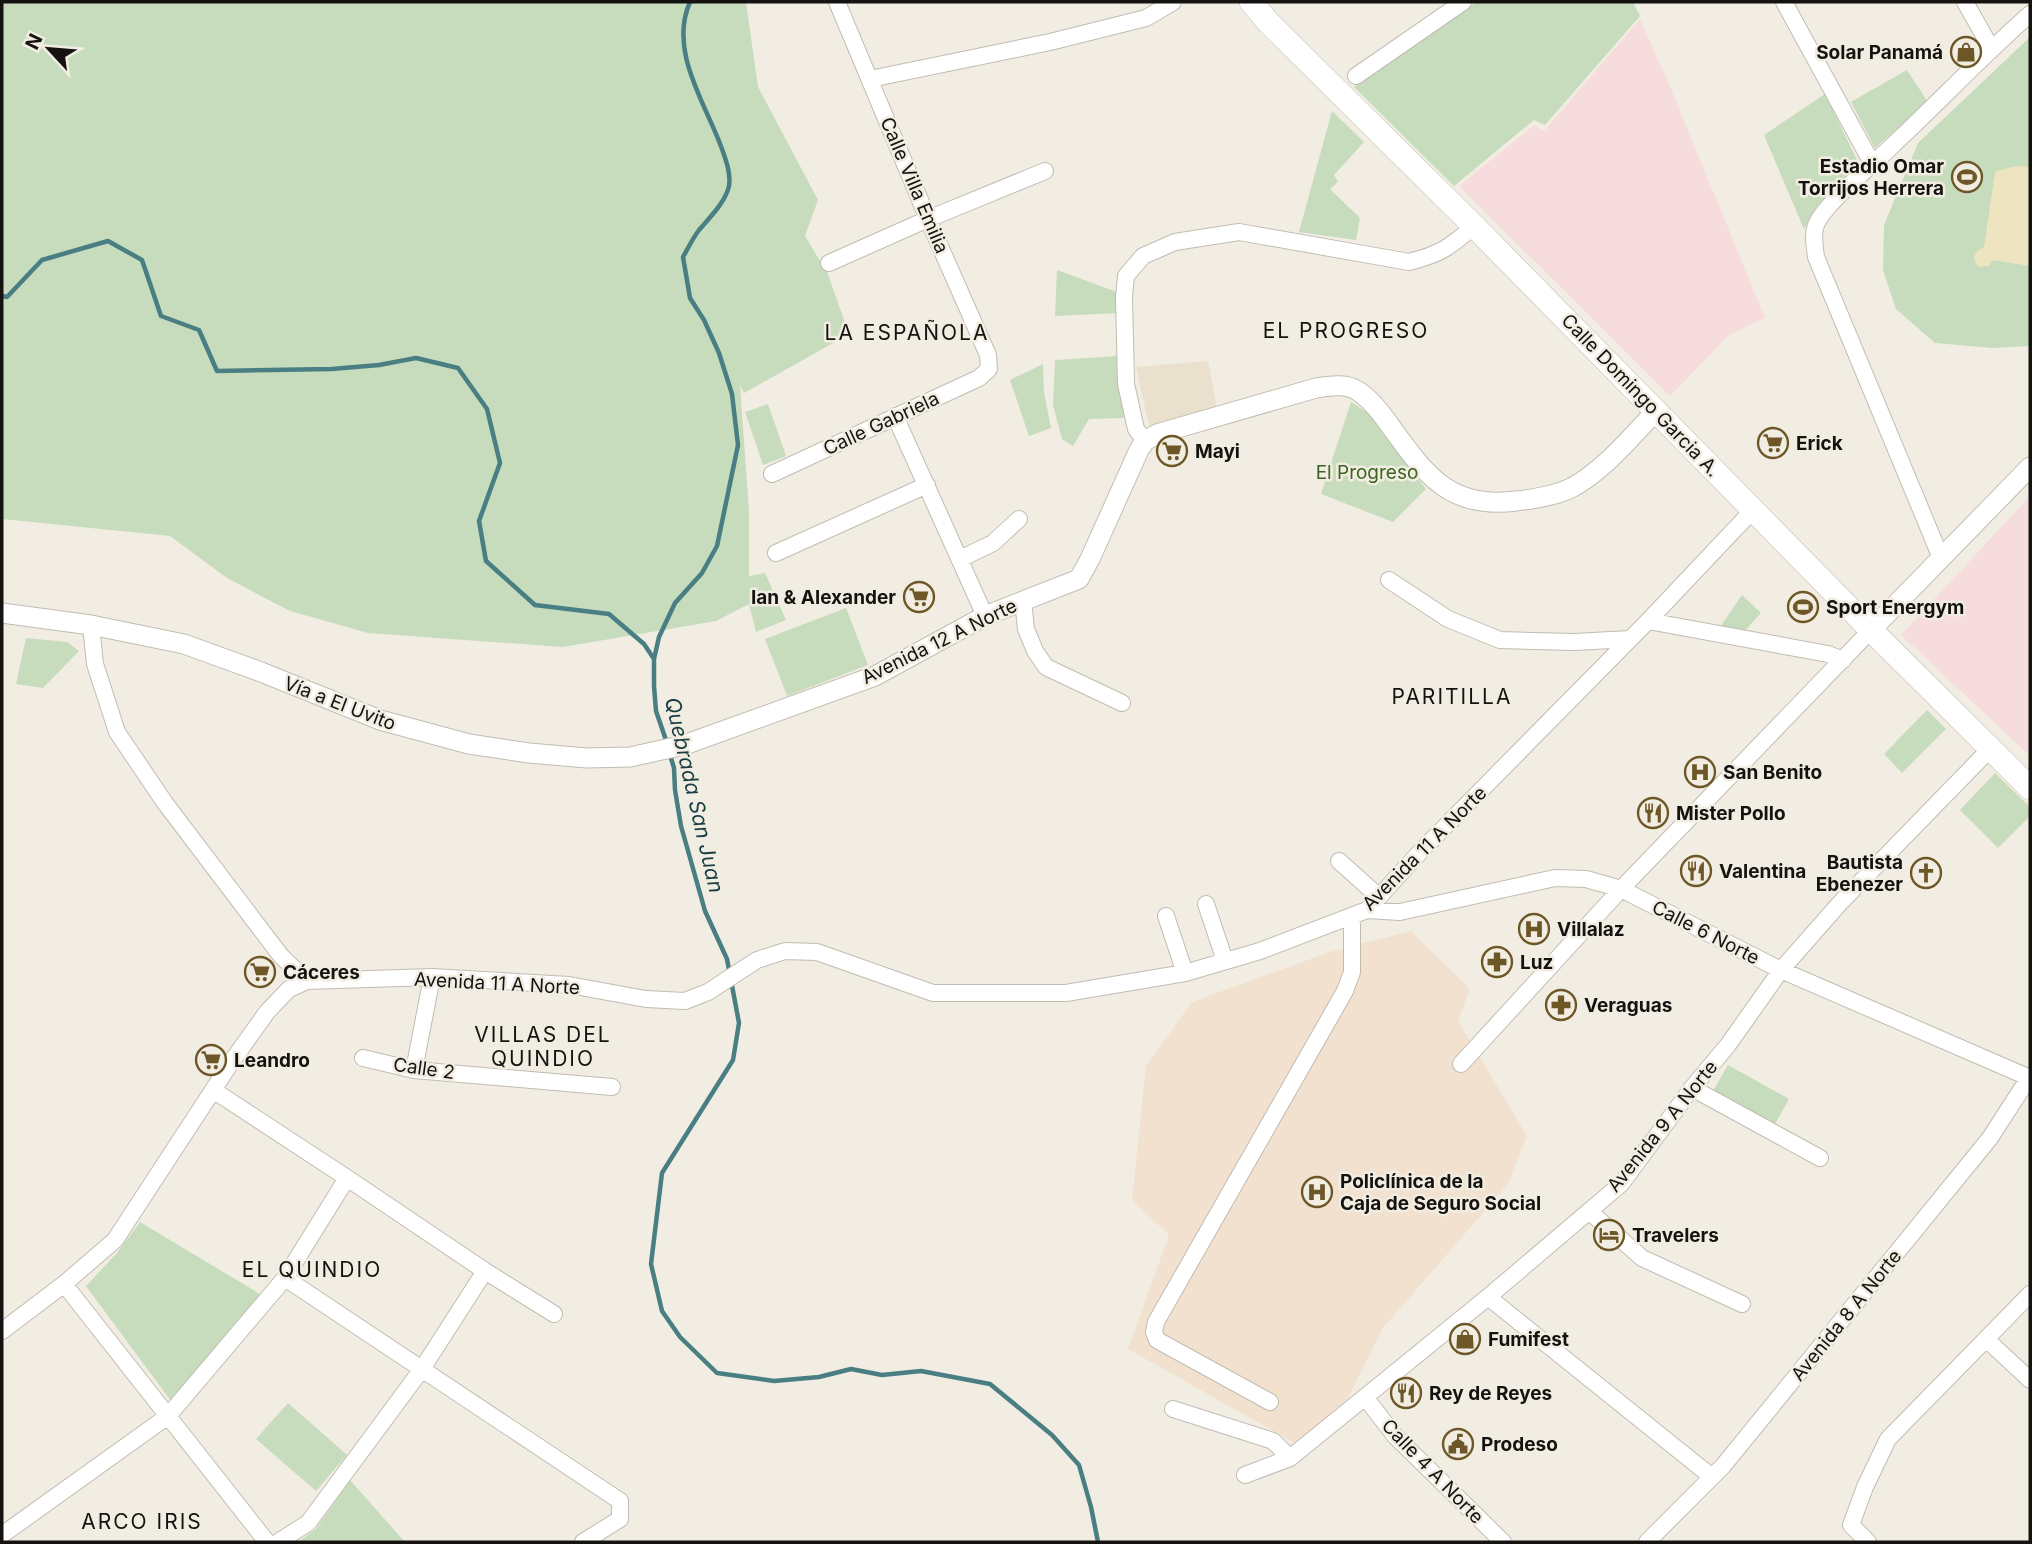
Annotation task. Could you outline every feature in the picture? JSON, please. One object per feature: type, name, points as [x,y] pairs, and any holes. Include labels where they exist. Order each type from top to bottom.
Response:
[{"type":"main road","name":"Calle Domingo Garcia A.","points":[[1251,2],[2030,788]]},
{"type":"street","name":"Calle Villa Emilia","points":[[837,2],[988,355],[989,369]]},
{"type":"street","points":[[870,79],[1062,39],[1146,18],[1173,2]]},
{"type":"street","points":[[1356,76],[1463,2]]},
{"type":"street","points":[[1784,2],[1873,164]]},
{"type":"street","points":[[1965,2],[1991,48]]},
{"type":"street","points":[[1941,558],[1816,257],[1816,226],[1835,200],[2030,13]]},
{"type":"street","points":[[829,263],[928,219],[1045,172]]},
{"type":"street","points":[[1474,226],[1434,256],[1409,262],[1239,232],[1175,242],[1143,256],[1126,276],[1124,297],[1126,384],[1136,429],[1145,441],[1157,434],[1316,388],[1335,385],[1350,387],[1359,391],[1382,414],[1416,462],[1439,485],[1462,498],[1485,502],[1511,502],[1572,488],[1608,459],[1657,411]]},
{"type":"street","name":"Calle Gabriela","points":[[772,474],[979,378],[989,369]]},
{"type":"street","points":[[895,416],[985,616]]},
{"type":"street","name":"Avenida 12 A Norte","points":[[684,745],[875,676],[985,616],[1079,579],[1133,461],[1145,441]]},
{"type":"street","points":[[1461,1064],[1621,890],[2030,467]]},
{"type":"street","points":[[776,553],[927,485]]},
{"type":"street","name":"Avenida 11 A Norte","points":[[307,981],[432,978],[569,985],[646,999],[685,1001],[708,992],[757,960],[785,951],[817,952],[933,993],[1066,993],[1185,972],[1260,951],[1359,913],[1379,897],[1754,509]]},
{"type":"street","points":[[960,559],[993,543],[1019,519]]},
{"type":"street","points":[[1389,580],[1448,619],[1500,640],[1574,642],[1630,639]]},
{"type":"street","points":[[1023,600],[1026,629],[1035,651],[1046,667],[1122,703]]},
{"type":"street","name":"Vía a El Uvito","points":[[2,613],[91,625],[184,644],[380,720],[469,744],[587,758],[630,757],[684,745]]},
{"type":"street","points":[[1648,621],[1828,654],[1843,660]]},
{"type":"street","points":[[2,1331],[64,1284],[115,1240],[267,1012],[289,989],[307,981],[281,956],[165,803],[117,732],[95,664],[91,625]]},
{"type":"street","name":"Avenida 9 A Norte","points":[[1245,1475],[1290,1458],[1488,1297],[1621,1184],[1692,1088],[1728,1045],[1781,970],[1840,903],[1990,749]]},
{"type":"street","points":[[1339,861],[1379,897]]},
{"type":"street","name":"Calle 6 Norte","points":[[1359,913],[1400,912],[1555,878],[1586,879],[1621,890],[1781,970],[2030,1077]]},
{"type":"street","points":[[1206,904],[1225,961]]},
{"type":"street","points":[[1270,1402],[1157,1340],[1154,1332],[1156,1322],[1345,991],[1352,972],[1359,913]]},
{"type":"street","points":[[1166,916],[1185,972]]},
{"type":"street","points":[[414,1070],[432,978]]},
{"type":"street","name":"Calle 2","points":[[363,1058],[414,1070],[612,1087]]},
{"type":"street","name":"Avenida 8 A Norte","points":[[1647,1542],[1723,1466],[1990,1138],[2030,1077]]},
{"type":"street","points":[[1692,1088],[1820,1158]]},
{"type":"street","points":[[213,1090],[485,1272],[554,1314]]},
{"type":"street","points":[[2,1535],[168,1416],[285,1278],[347,1178]]},
{"type":"street","points":[[1589,1211],[1642,1258],[1741,1304]]},
{"type":"street","points":[[278,1542],[309,1523],[422,1369],[485,1272]]},
{"type":"street","points":[[285,1278],[620,1501],[620,1519],[583,1542]]},
{"type":"street","points":[[64,1284],[267,1542]]},
{"type":"street","points":[[1868,1542],[1852,1525],[1864,1487],[1888,1439],[2030,1294]]},
{"type":"street","points":[[1488,1297],[1712,1477]]},
{"type":"street","points":[[1986,1339],[2030,1380]]},
{"type":"street","name":"Calle 4 A Norte","points":[[1365,1397],[1395,1436],[1503,1542]]},
{"type":"street","points":[[1173,1409],[1273,1441],[1290,1458]]},
{"type":"shaded area","points":[[1640,19],[1765,318],[1729,335],[1670,396],[1459,186],[1534,125],[1544,131]]},
{"type":"shaded area","points":[[1208,361],[1217,409],[1150,430],[1136,367]]},
{"type":"shaded area","points":[[2030,496],[2030,756],[1901,635]]},
{"type":"shaded area","name":"Policlínica de la Caja de Seguro Social","points":[[1411,931],[1470,989],[1458,1021],[1527,1136],[1508,1184],[1383,1328],[1348,1398],[1298,1445],[1128,1349],[1169,1235],[1132,1200],[1146,1066],[1192,1002],[1330,952]]},
{"type":"green space","points":[[2,2],[746,2],[758,87],[818,200],[805,236],[825,266],[849,334],[744,393],[740,385],[749,511],[749,576],[765,573],[786,620],[756,632],[749,604],[716,621],[563,647],[368,633],[290,611],[227,578],[170,536],[2,519]]},
{"type":"green space","points":[[1476,2],[1633,2],[1640,16],[1545,125],[1534,120],[1454,186],[1354,87]]},
{"type":"green space","name":"Estadio Omar Torrijos Herrera","points":[[2030,37],[2030,346],[1992,348],[1935,343],[1896,309],[1883,270],[1884,225],[1918,143]]},
{"type":"green space","points":[[1907,70],[1928,102],[1875,148],[1851,102]]},
{"type":"green space","points":[[1825,94],[1859,164],[1817,206],[1804,229],[1764,135]]},
{"type":"green space","points":[[1332,111],[1364,142],[1334,175],[1338,182],[1330,189],[1360,218],[1356,240],[1299,232]]},
{"type":"green space","points":[[1057,270],[1117,292],[1118,313],[1055,316]]},
{"type":"green space","points":[[1119,356],[1124,418],[1089,419],[1073,446],[1062,439],[1053,405],[1055,360]]},
{"type":"green space","name":"LA ESPAÑOLA","points":[[1043,364],[1044,392],[1051,428],[1029,436],[1010,380]]},
{"type":"green space","name":"El Progreso","points":[[1351,402],[1374,417],[1426,489],[1393,522],[1321,494]]},
{"type":"green space","points":[[768,404],[786,456],[763,465],[745,412]]},
{"type":"green space","points":[[1742,595],[1761,613],[1741,635],[1718,630]]},
{"type":"green space","points":[[846,608],[868,665],[787,696],[765,639]]},
{"type":"green space","points":[[26,638],[67,642],[79,651],[43,688],[16,684]]},
{"type":"green space","points":[[1927,710],[1946,729],[1902,773],[1884,754]]},
{"type":"green space","points":[[1995,773],[2030,807],[2030,816],[1998,848],[1960,810]]},
{"type":"green space","points":[[1728,1065],[1789,1099],[1774,1126],[1713,1091]]},
{"type":"green space","points":[[140,1222],[260,1294],[171,1401],[86,1286],[117,1253]]},
{"type":"green space","points":[[288,1403],[347,1455],[316,1491],[256,1439]]},
{"type":"green space","points":[[350,1480],[405,1542],[298,1542],[316,1529]]},
{"type":"sand","points":[[2024,166],[2030,168],[2030,266],[1993,260],[1989,266],[1980,267],[1974,256],[1984,247],[1995,172]]},
{"type":"waterway","name":"Quebrada San Juan","points":[[667,743],[656,711],[654,686],[654,659],[659,637],[675,603],[702,573],[717,546],[738,445],[732,394],[719,353],[704,320],[690,298],[683,257],[697,233],[721,204],[729,186],[724,153],[686,58],[684,21],[690,2]]},
{"type":"waterway","points":[[2,296],[7,297],[42,260],[108,241],[142,260],[161,316],[199,330],[217,371],[332,369],[379,365],[416,358],[458,368],[487,409],[500,463],[479,521],[486,561],[535,605],[609,614],[644,644],[654,659]]},
{"type":"waterway","name":"Quebrada San Juan","points":[[670,755],[681,826],[705,911],[727,959],[739,1023],[733,1060],[662,1173],[651,1264],[662,1311],[680,1337],[717,1373],[774,1381],[819,1377],[851,1369],[882,1375],[921,1371],[990,1384],[1052,1435],[1079,1465],[1098,1542]]},
{"type":"place","name":"Solar Panamá","points":[[1966,52]]},
{"type":"place","name":"Estadio Omar Torrijos Herrera","points":[[1967,177]]},
{"type":"place","name":"Erick","points":[[1773,443]]},
{"type":"place","name":"Mayi","points":[[1172,451]]},
{"type":"place","name":"Ian & Alexander","points":[[919,597]]},
{"type":"place","name":"Sport Energym","points":[[1803,607]]},
{"type":"place","name":"San Benito","points":[[1700,772]]},
{"type":"place","name":"Mister Pollo","points":[[1653,813]]},
{"type":"place","name":"Valentina","points":[[1696,871]]},
{"type":"place","name":"Bautista Ebenezer","points":[[1926,873]]},
{"type":"place","name":"Villalaz","points":[[1534,929]]},
{"type":"place","name":"Luz","points":[[1497,962]]},
{"type":"place","name":"Cáceres","points":[[260,972]]},
{"type":"place","name":"Veraguas","points":[[1561,1005]]},
{"type":"place","name":"Leandro","points":[[211,1060]]},
{"type":"place","name":"Policlínica de la Caja de Seguro Social","points":[[1317,1192]]},
{"type":"place","name":"Travelers","points":[[1609,1235]]},
{"type":"place","name":"Fumifest","points":[[1465,1339]]},
{"type":"place","name":"Rey de Reyes","points":[[1406,1393]]},
{"type":"place","name":"Prodeso","points":[[1458,1444]]},
{"type":"district","name":"EL PROGRESO","points":[[1346,331]]},
{"type":"district","name":"LA ESPAÑOLA","points":[[907,333]]},
{"type":"district","name":"PARITILLA","points":[[1452,697]]},
{"type":"district","name":"VILLAS DEL QUINDIO","points":[[543,1047]]},
{"type":"district","name":"EL QUINDIO","points":[[312,1270]]},
{"type":"district","name":"ARCO IRIS","points":[[142,1522]]}]
